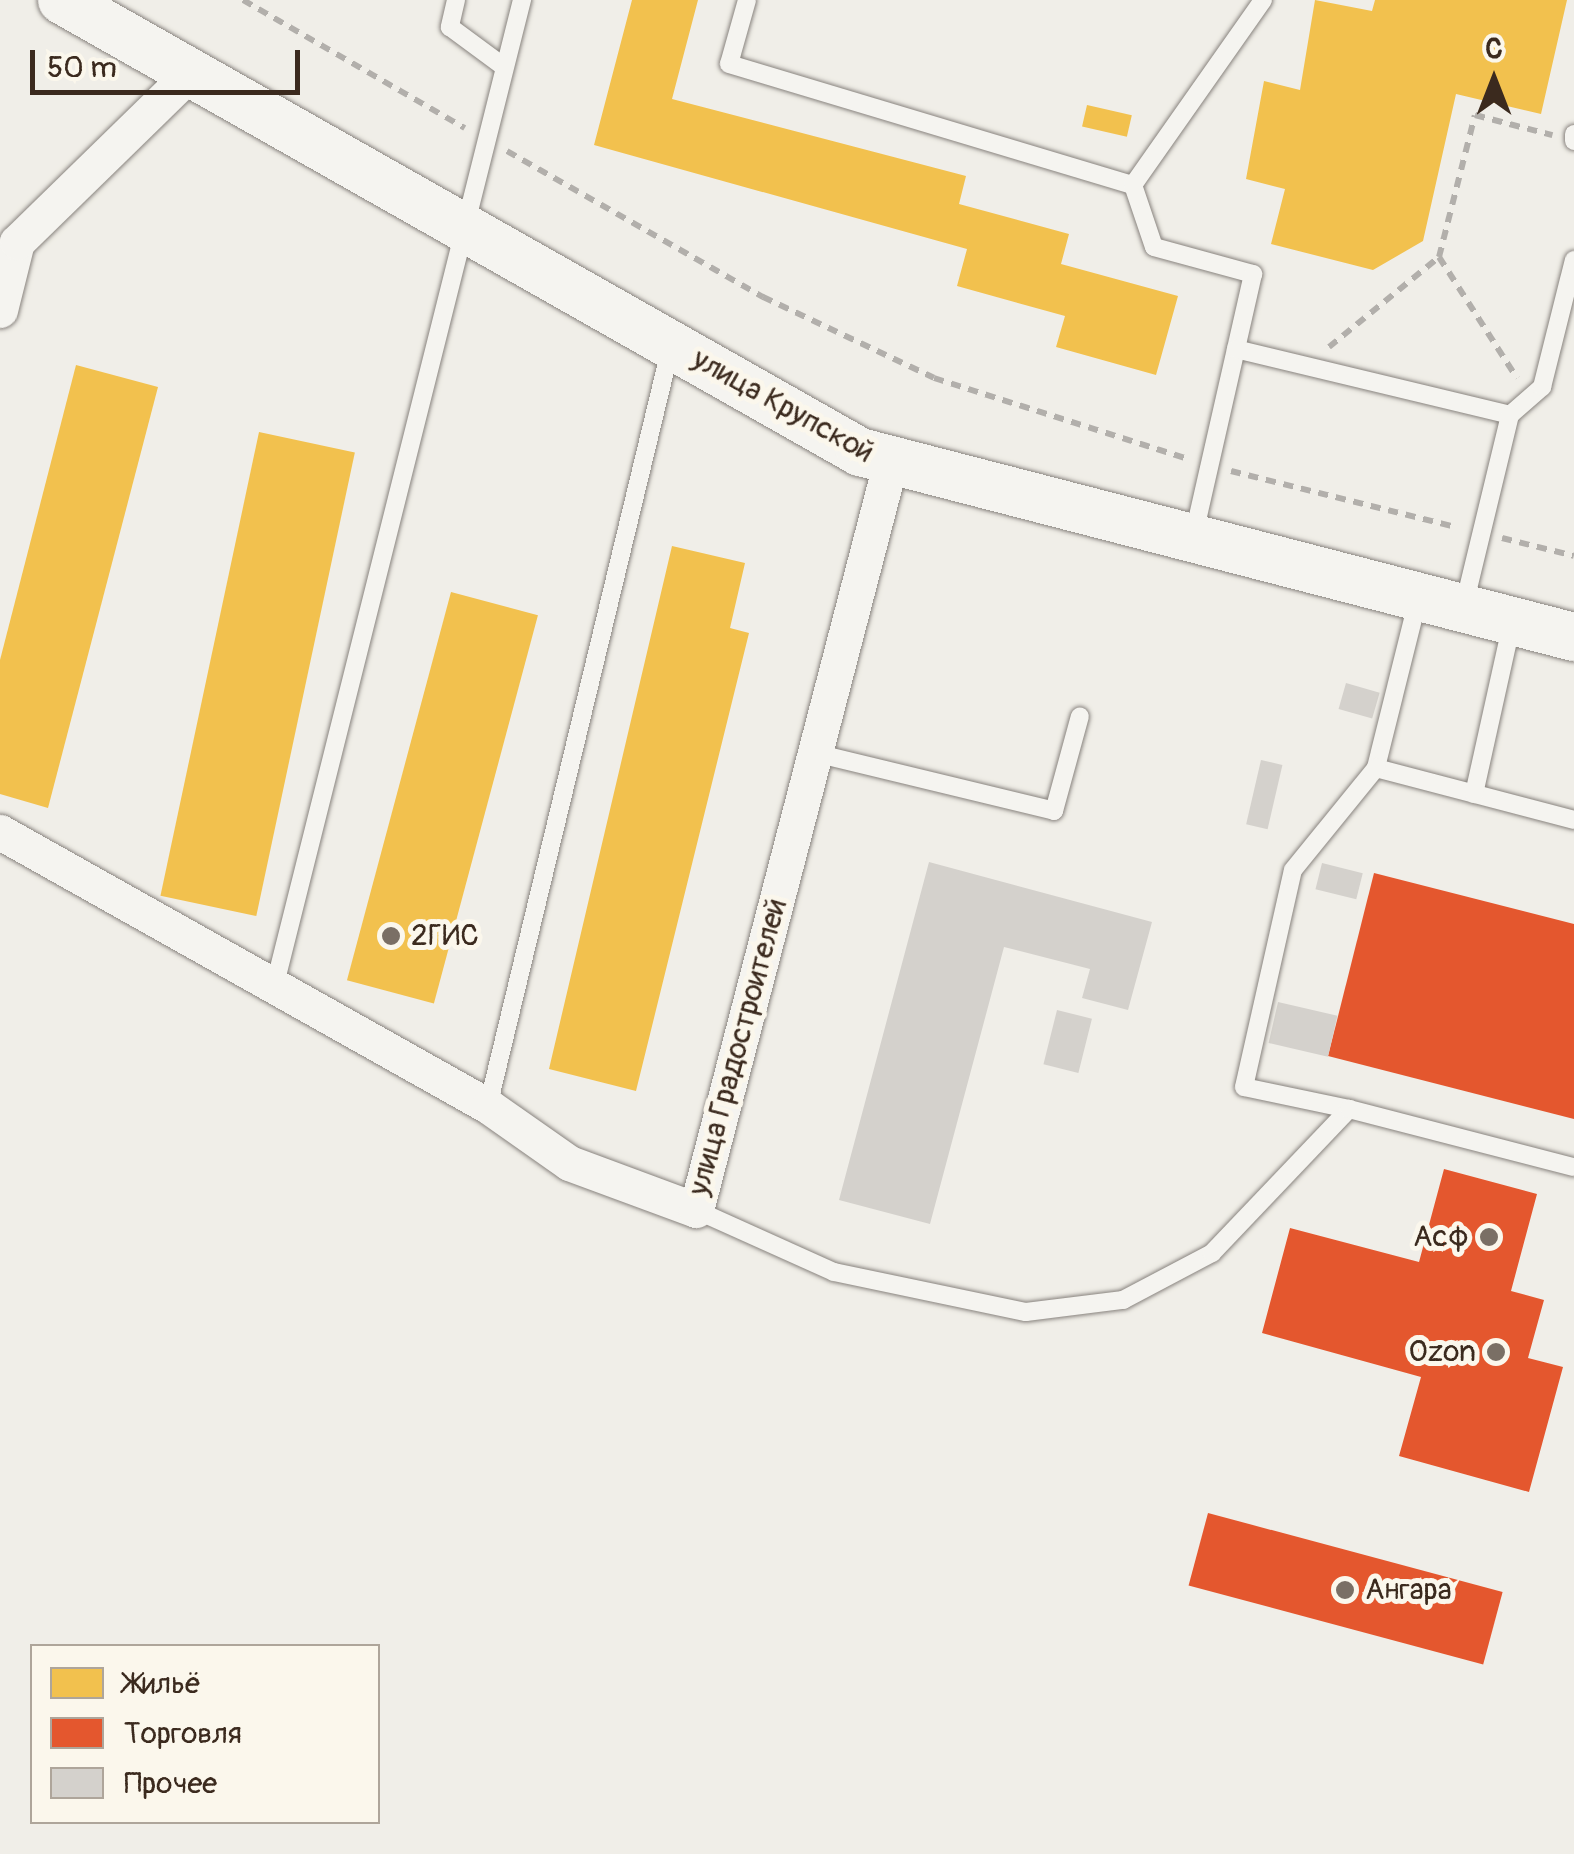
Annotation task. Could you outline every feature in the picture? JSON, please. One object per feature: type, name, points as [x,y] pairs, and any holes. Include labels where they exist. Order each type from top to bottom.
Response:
[{"type":"main road","name":"улица Крупской","points":[[62,0],[671,345],[890,464],[1574,637]]},
{"type":"street","points":[[0,310],[17,242],[190,73]]},
{"type":"street","name":"улица Градостроителей","points":[[0,832],[488,1106],[569,1163],[696,1210],[890,464]]},
{"type":"lane","points":[[456,0],[450,27],[504,67]]},
{"type":"lane","points":[[275,984],[522,0]]},
{"type":"lane","points":[[747,0],[729,64],[1132,185]]},
{"type":"lane","points":[[1132,185],[1263,0]]},
{"type":"lane","points":[[1132,185],[1154,248],[1253,274],[1193,539]]},
{"type":"lane","points":[[1574,260],[1542,388],[1510,415],[1482,533],[1440,604],[1376,768],[1293,870],[1244,1087],[1349,1109],[1574,1167]]},
{"type":"lane","points":[[488,1106],[671,345]]},
{"type":"lane","points":[[1236,349],[1510,415]]},
{"type":"lane","points":[[1474,794],[1512,622]]},
{"type":"lane","points":[[815,752],[1054,812],[1080,716]]},
{"type":"lane","points":[[1376,768],[1574,820]]},
{"type":"lane","points":[[696,1210],[834,1272],[1026,1312],[1124,1300],[1212,1254],[1349,1109]]},
{"type":"path","points":[[243,0],[763,297],[934,378],[1209,466],[1574,556]]},
{"type":"path","points":[[1306,366],[1440,257],[1475,115],[1574,139]]},
{"type":"path","points":[[1440,257],[1530,398]]},
{"type":"building: Жильё","points":[[632,0],[698,0],[672,99],[966,176],[959,204],[1069,234],[1061,264],[1178,296],[1156,375],[1056,347],[1065,316],[957,286],[967,249],[594,145]]},
{"type":"building: Жильё","points":[[1315,0],[1372,11],[1375,0],[1567,0],[1541,114],[1456,94],[1423,241],[1373,270],[1271,244],[1285,189],[1246,179],[1264,81],[1300,90]]},
{"type":"building: Жильё","points":[[1087,105],[1132,115],[1127,137],[1082,126]]},
{"type":"building: Жильё","points":[[76,365],[158,387],[48,808],[0,794],[0,660]]},
{"type":"building: Жильё","points":[[259,432],[355,452],[256,916],[160,896]]},
{"type":"building: Жильё","points":[[672,546],[745,563],[730,628],[749,633],[636,1091],[549,1069]]},
{"type":"building: Жильё","points":[[451,592],[538,615],[434,1004],[347,980]]},
{"type":"building: Торговля","points":[[1374,873],[1574,924],[1574,1119],[1328,1056]]},
{"type":"building: Торговля","points":[[1444,1169],[1537,1194],[1511,1291],[1544,1300],[1528,1358],[1563,1367],[1529,1492],[1399,1456],[1421,1377],[1262,1333],[1290,1228],[1419,1262]]},
{"type":"building: Торговля","name":"Ангара","points":[[1208,1513],[1503,1592],[1483,1664],[1189,1585]]},
{"type":"building: Прочее","points":[[1346,683],[1380,693],[1372,719],[1339,709]]},
{"type":"building: Прочее","points":[[1261,760],[1282,765],[1268,829],[1246,824]]},
{"type":"building: Прочее","points":[[929,862],[1152,922],[1128,1010],[1082,998],[1090,969],[1004,947],[930,1224],[839,1200]]},
{"type":"building: Прочее","points":[[1322,863],[1363,873],[1356,899],[1315,889]]},
{"type":"building: Прочее","points":[[1278,1002],[1337,1016],[1328,1057],[1269,1043]]},
{"type":"building: Прочее","points":[[1057,1010],[1092,1019],[1078,1073],[1043,1064]]},
{"type":"place","name":"2ГИС","points":[[391,936]]},
{"type":"place","name":"Асф","points":[[1489,1237]]},
{"type":"place","name":"Ozon","points":[[1496,1352]]},
{"type":"place","name":"Ангара","points":[[1345,1590]]}]
